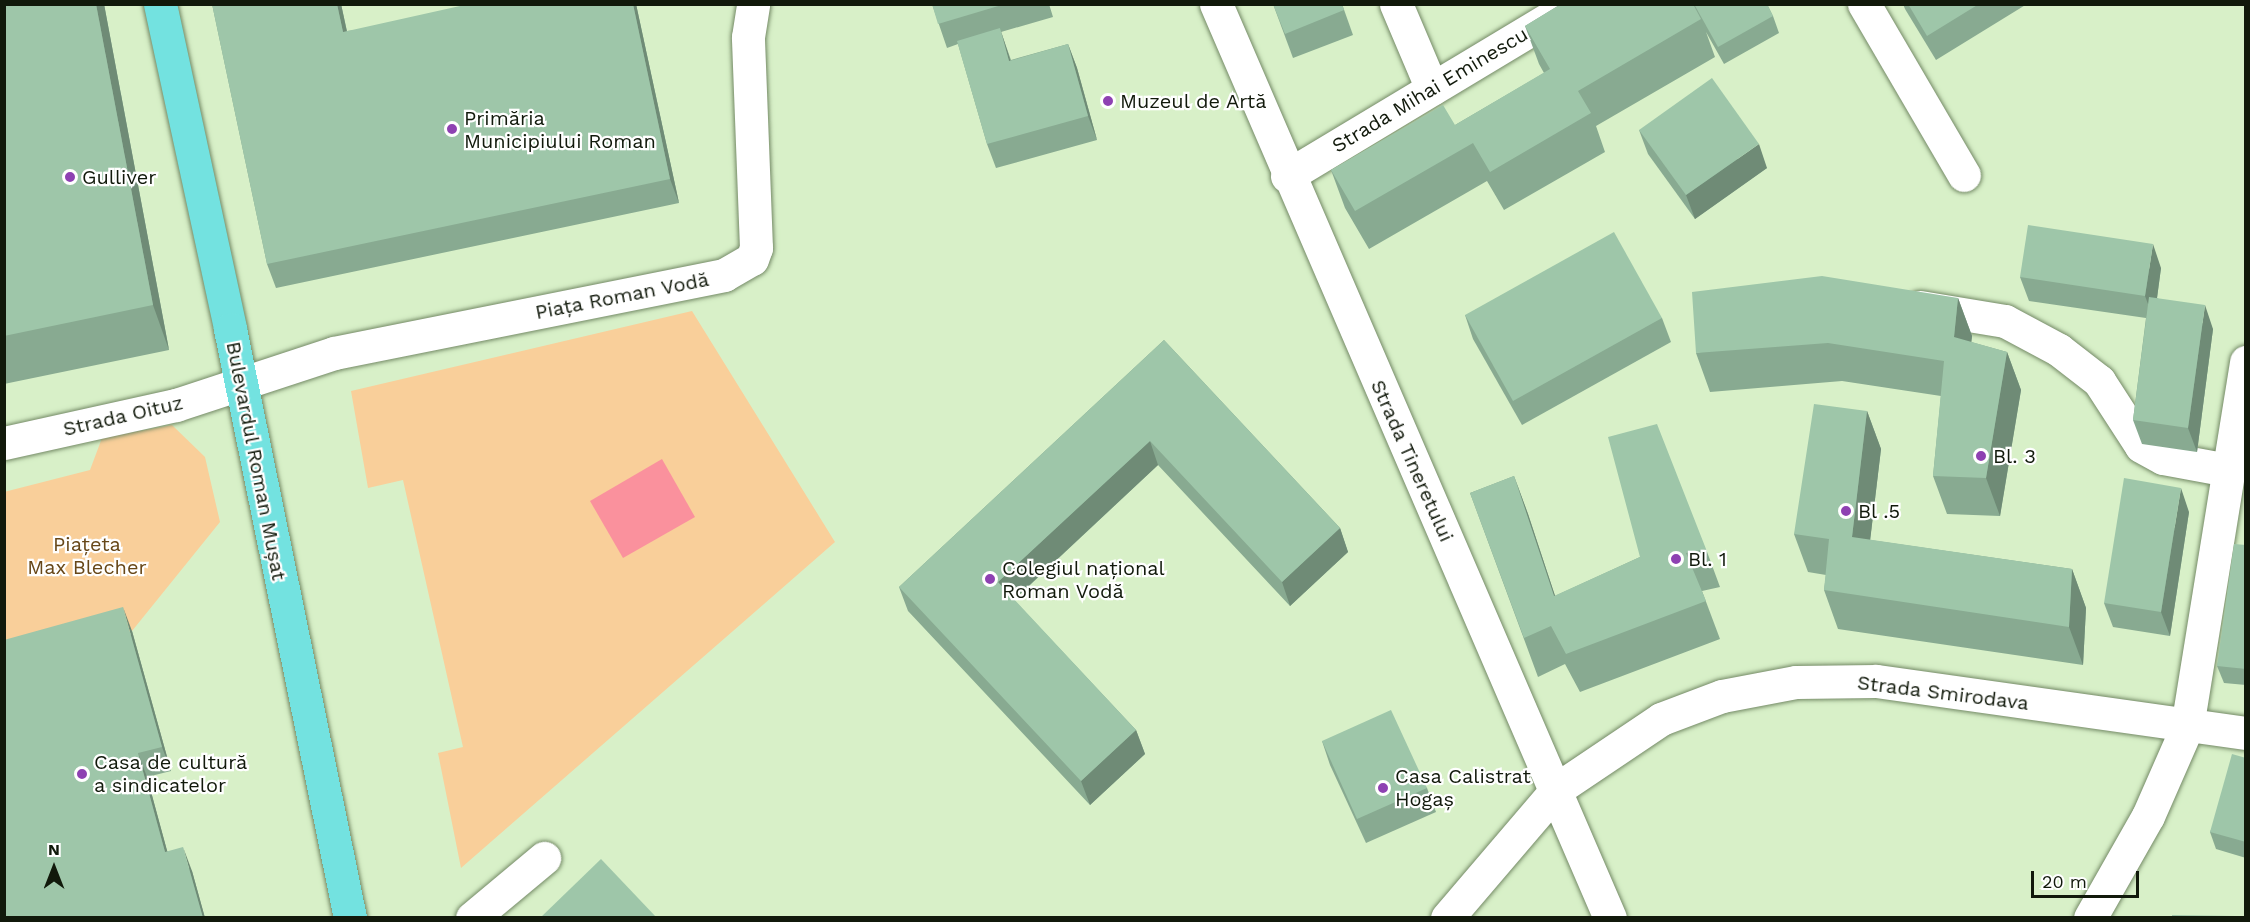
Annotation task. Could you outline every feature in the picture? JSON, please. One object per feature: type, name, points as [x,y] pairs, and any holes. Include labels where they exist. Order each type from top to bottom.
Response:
[{"type":"main road","name":"Bulevardul Roman Mușat","points":[[159,4],[241,385],[350,918]]},
{"type":"street","name":"Piața Roman Vodă","points":[[241,385],[333,352],[724,275],[752,259],[756,248],[748,37],[753,4]]},
{"type":"street","name":"Strada Tineretului","points":[[1216,4],[1287,176],[1557,789],[1610,918]]},
{"type":"street","points":[[1396,4],[1432,88]]},
{"type":"street","name":"Strada Mihai Eminescu","points":[[1287,176],[1573,4]]},
{"type":"street","points":[[1864,4],[1964,175]]},
{"type":"street","points":[[1892,303],[2005,321],[2059,350],[2099,381],[2140,446],[2163,458],[2229,470]]},
{"type":"street","points":[[2090,918],[2148,816],[2187,727],[2246,362]]},
{"type":"street","name":"Strada Oituz","points":[[4,443],[177,405],[241,385]]},
{"type":"street","name":"Strada Smirodava","points":[[1447,918],[1557,789],[1661,719],[1722,696],[1796,682],[1876,681],[2187,727],[2246,733]]},
{"type":"street","points":[[472,918],[544,858]]},
{"type":"green space","points":[[692,311],[835,542],[461,868],[438,753],[463,747],[403,480],[368,488],[351,391]]},
{"type":"green space","name":"Piațeta Max Blecher","points":[[172,425],[205,457],[220,522],[132,631],[5,666],[4,492],[90,470],[102,438]]},
{"type":"shaded area","points":[[662,459],[695,517],[623,558],[590,501]]},
{"type":"building","name":"Gulliver","points":[[4,4],[96,4],[153,305],[4,336]]},
{"type":"building","name":"Primăria Municipiului Roman","points":[[212,4],[337,4],[343,32],[469,4],[633,4],[670,179],[267,264]]},
{"type":"building","points":[[932,4],[1005,4],[938,24]]},
{"type":"building","points":[[1273,4],[1342,4],[1344,10],[1285,34]]},
{"type":"building","points":[[1561,4],[1693,4],[1701,19],[1578,91],[1591,113],[1490,172],[1473,143],[1355,211],[1331,170],[1443,105],[1455,125],[1550,69],[1525,26]]},
{"type":"building","points":[[1694,4],[1767,4],[1773,16],[1718,47]]},
{"type":"building","points":[[1908,4],[1979,4],[1927,36]]},
{"type":"building","points":[[1000,28],[1009,61],[1068,44],[1088,116],[987,144],[957,41]]},
{"type":"building","points":[[1712,78],[1759,144],[1686,195],[1639,130]]},
{"type":"building","points":[[2028,225],[2153,244],[2145,296],[2020,277]]},
{"type":"building","points":[[1614,232],[1662,318],[1513,401],[1465,315]]},
{"type":"building","points":[[1822,276],[1958,298],[1954,337],[2007,352],[1986,478],[1933,476],[1944,361],[1828,343],[1696,353],[1692,292]]},
{"type":"building","points":[[2149,297],[2205,305],[2188,428],[2133,420]]},
{"type":"building","name":"Colegiul național Roman Vodă","points":[[1164,340],[1340,528],[1282,582],[1150,441],[998,582],[1136,730],[1081,781],[899,587]]},
{"type":"building","points":[[1814,404],[1867,411],[1852,537],[2072,569],[2069,627],[1824,590],[1829,539],[1794,534]]},
{"type":"building","name":"Bl. 1","points":[[1657,424],[1706,549],[1686,553],[1706,601],[1566,654],[1551,626],[1524,638],[1470,493],[1514,476],[1554,596],[1640,557],[1608,437]]},
{"type":"building","points":[[2124,478],[2181,488],[2161,612],[2104,603]]},
{"type":"building","points":[[2234,544],[2246,545],[2246,669],[2217,666]]},
{"type":"building","name":"Casa de cultură a sindicatelor","points":[[123,607],[162,747],[138,753],[165,852],[183,847],[203,918],[4,918],[4,640]]},
{"type":"building","name":"Casa Calistrat Hogaș","points":[[1391,710],[1427,788],[1357,819],[1322,741]]},
{"type":"building","points":[[2232,754],[2246,758],[2246,842],[2210,832]]},
{"type":"building","points":[[601,859],[657,918],[540,918]]},
{"type":"building","points":[[2172,915],[2235,916],[2235,918],[2172,918]]},
{"type":"place","name":"Muzeul de Artă","points":[[1108,101]]},
{"type":"place","name":"Primăria Municipiului Roman","points":[[452,129]]},
{"type":"place","name":"Gulliver","points":[[70,177]]},
{"type":"place","name":"Bl. 3","points":[[1981,456]]},
{"type":"place","name":"Bl .5","points":[[1846,511]]},
{"type":"place","name":"Bl. 1","points":[[1676,559]]},
{"type":"place","name":"Colegiul național Roman Vodă","points":[[990,579]]},
{"type":"place","name":"Casa de cultură a sindicatelor","points":[[82,774]]},
{"type":"place","name":"Casa Calistrat Hogaș","points":[[1383,788]]}]
